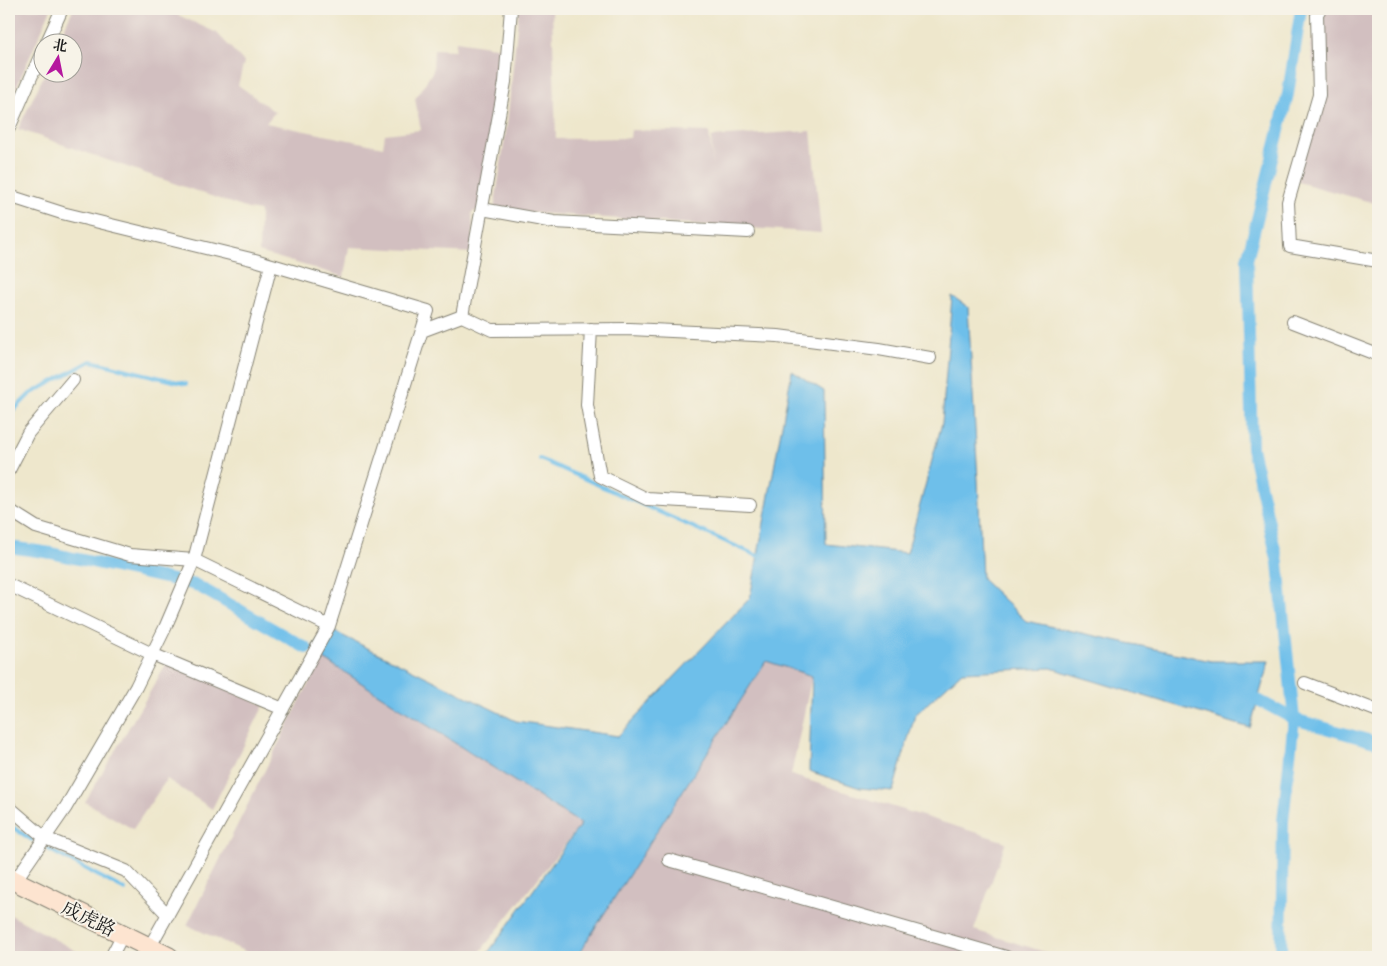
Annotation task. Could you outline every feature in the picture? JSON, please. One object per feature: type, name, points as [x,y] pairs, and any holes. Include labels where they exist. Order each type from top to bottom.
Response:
[{"type":"street","points":[[52,32],[62,9]]},
{"type":"street","points":[[462,316],[505,82],[511,9]]},
{"type":"street","points":[[1320,9],[1317,14],[1319,95],[1288,202],[1290,246],[1378,261]]},
{"type":"street","points":[[9,128],[32,75]]},
{"type":"street","points":[[9,196],[62,213],[271,265],[428,311],[329,626],[150,948]]},
{"type":"street","points":[[482,209],[554,222],[748,232]]},
{"type":"street","points":[[12,879],[45,838],[66,807],[131,696],[194,560],[271,265]]},
{"type":"street","points":[[422,331],[462,316],[492,330],[630,329],[778,336],[930,358]]},
{"type":"street","points":[[1292,322],[1378,354]]},
{"type":"street","points":[[591,329],[587,405],[600,476],[647,499],[750,505]]},
{"type":"street","points":[[9,470],[28,433],[74,380]]},
{"type":"street","points":[[9,510],[36,527],[130,555],[194,560],[329,626]]},
{"type":"street","points":[[9,585],[152,654],[283,710]]},
{"type":"street","points":[[1305,683],[1378,711]]},
{"type":"street","points":[[9,807],[45,838],[126,871],[168,915]]},
{"type":"street","points":[[669,860],[1006,957]]},
{"type":"street","name":"成虎路","points":[[12,879],[169,957]]},
{"type":"street","points":[[111,957],[123,934]]},
{"type":"shaded area","points":[[9,9],[51,9],[41,32],[32,32],[32,52],[9,104]]},
{"type":"shaded area","points":[[73,9],[165,9],[217,33],[244,62],[238,85],[275,112],[266,123],[383,147],[385,134],[421,130],[415,99],[433,71],[434,49],[455,50],[456,41],[508,49],[482,209],[472,212],[474,253],[349,247],[344,277],[259,252],[260,211],[248,209],[18,129],[41,82],[82,82],[82,32],[63,32]]},
{"type":"shaded area","points":[[519,9],[552,9],[556,139],[630,138],[631,130],[709,132],[713,165],[711,137],[811,131],[821,233],[494,210],[507,124]]},
{"type":"shaded area","points":[[1327,9],[1378,9],[1378,204],[1287,179],[1319,95],[1310,46]]},
{"type":"shaded area","points":[[322,657],[581,824],[476,957],[257,957],[187,925]]},
{"type":"shaded area","points":[[766,661],[812,676],[791,775],[1006,842],[974,930],[1061,957],[579,957],[588,939]]},
{"type":"shaded area","points":[[167,663],[264,705],[212,809],[167,779],[133,829],[85,802]]},
{"type":"shaded area","points":[[9,914],[87,957],[9,957]]},
{"type":"water","points":[[952,296],[968,307],[982,579],[1026,621],[1211,661],[1269,661],[1250,728],[1051,668],[962,672],[915,715],[893,791],[860,788],[809,771],[812,676],[766,661],[577,957],[485,957],[581,824],[310,650],[327,628],[516,721],[618,736],[750,598],[792,371],[824,391],[826,544],[907,553],[942,423]]},
{"type":"waterway","points":[[1281,957],[1283,821],[1294,719],[1278,563],[1252,448],[1247,260],[1288,94],[1301,9]]},
{"type":"waterway","points":[[9,415],[30,394],[91,361],[186,384]]},
{"type":"waterway","points":[[540,459],[758,556]]},
{"type":"waterway","points":[[9,547],[51,553],[196,585],[306,648]]},
{"type":"waterway","points":[[1258,700],[1294,719],[1378,743]]},
{"type":"waterway","points":[[9,825],[32,840]]},
{"type":"waterway","points":[[48,849],[125,890]]}]
